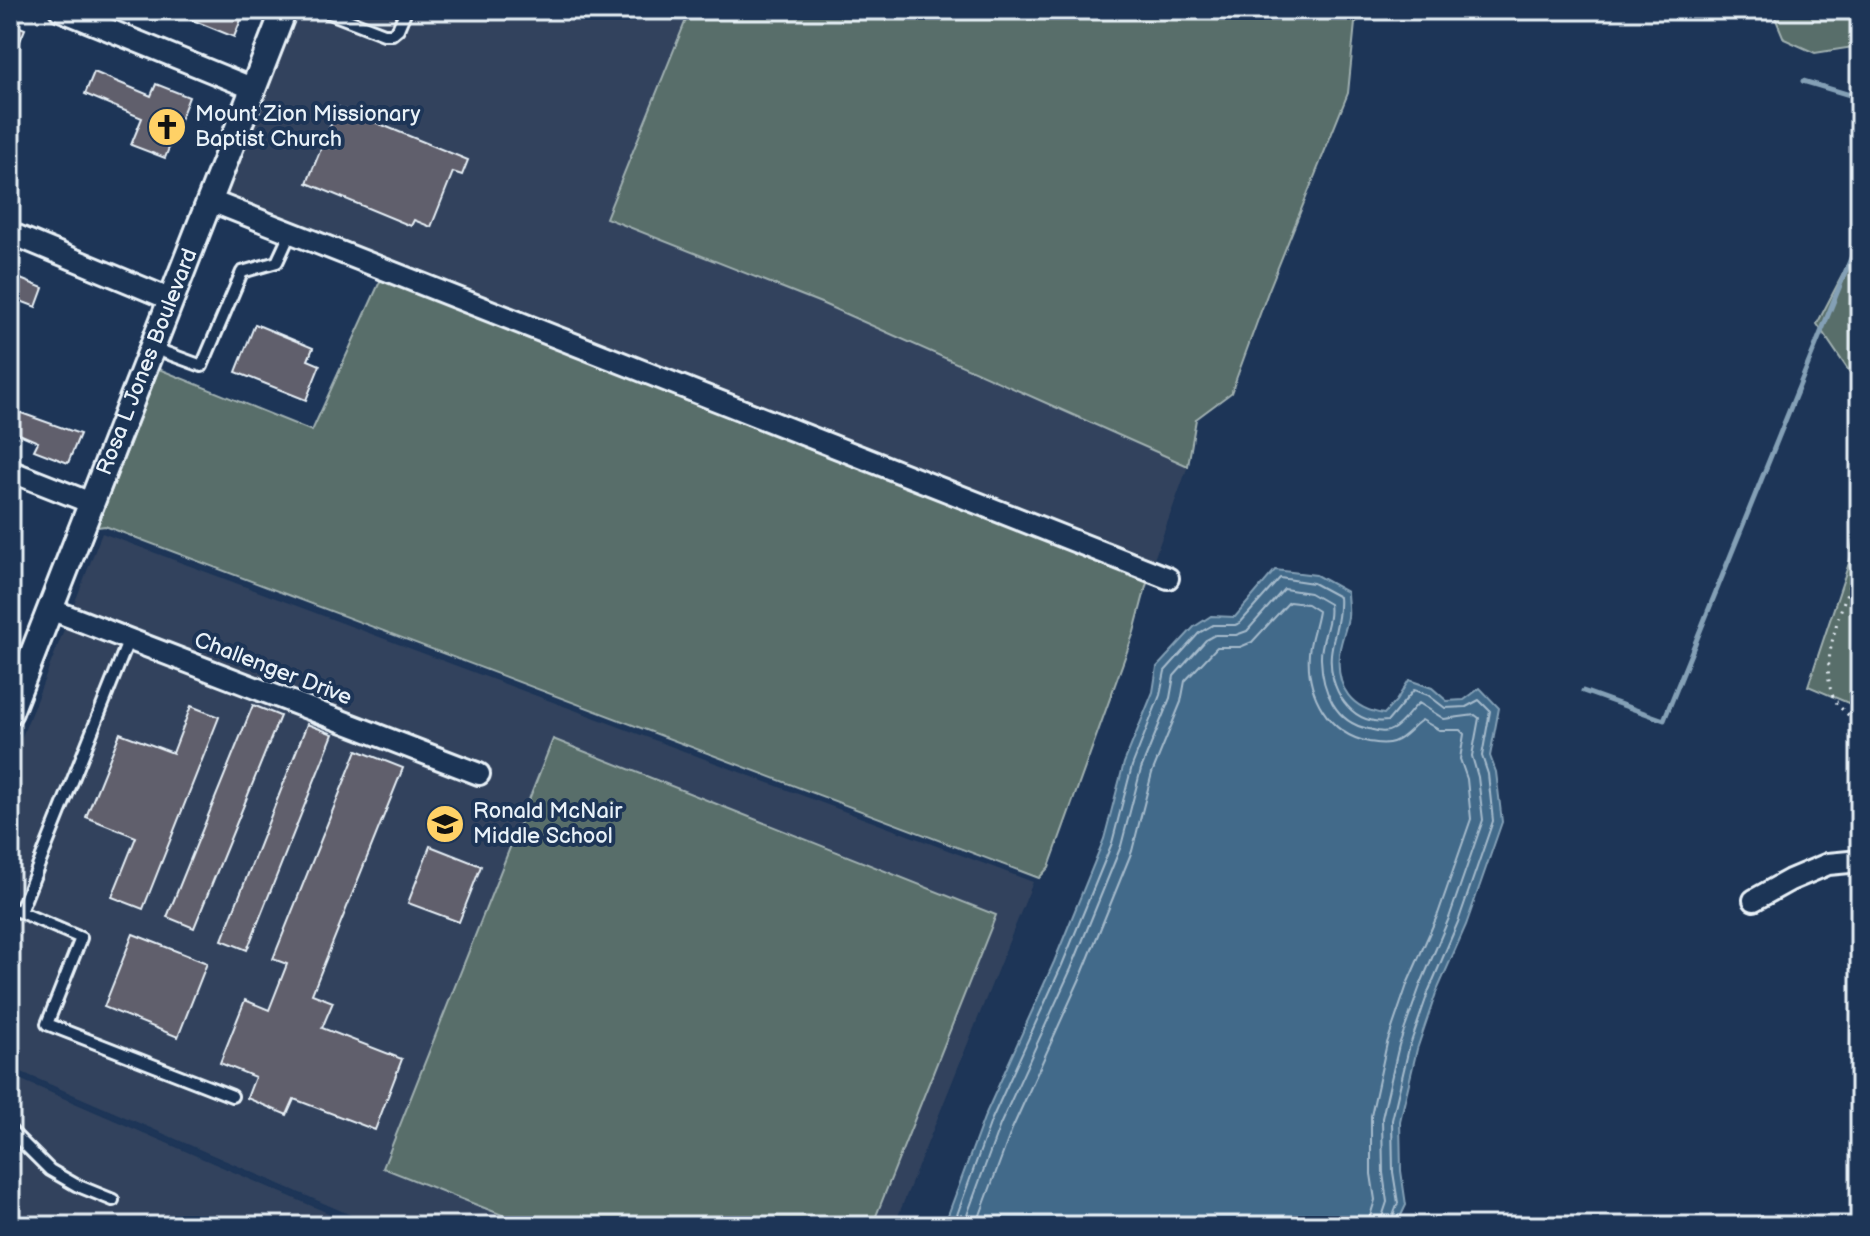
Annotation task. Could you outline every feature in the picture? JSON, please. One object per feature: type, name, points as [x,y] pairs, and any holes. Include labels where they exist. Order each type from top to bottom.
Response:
[{"type":"street","name":"Rosa L Jones Boulevard","points":[[10,712],[284,10]]},
{"type":"street","points":[[62,11],[254,89]]},
{"type":"street","points":[[211,201],[1168,578]]},
{"type":"street","points":[[10,233],[172,300]]},
{"type":"street","points":[[10,471],[91,503]]},
{"type":"street","name":"Challenger Drive","points":[[50,609],[479,774]]},
{"type":"street","points":[[1754,900],[1828,864],[1860,861]]},
{"type":"lane","points":[[322,10],[384,34],[392,34],[398,29],[406,10]]},
{"type":"lane","points":[[153,348],[202,366],[242,272],[277,262],[291,232]]},
{"type":"lane","points":[[129,639],[15,910],[81,938],[47,1024],[232,1096]]},
{"type":"lane","points":[[10,1130],[50,1170],[113,1200]]},
{"type":"path","points":[[1860,556],[1835,633],[1829,673],[1832,694],[1847,715],[1860,723]]},
{"type":"shaded area","points":[[295,10],[690,10],[606,218],[821,303],[1188,466],[1153,562],[223,196]]},
{"type":"shaded area","name":"Ronald McNair Middle School","points":[[102,533],[1033,882],[894,1226],[376,1226],[10,1067],[10,767]]},
{"type":"shaded area","points":[[10,1075],[358,1226],[10,1226]]},
{"type":"green space","points":[[690,10],[1375,10],[1355,23],[1348,93],[1231,393],[1196,419],[1188,466],[821,303],[606,218]]},
{"type":"green space","points":[[1772,10],[1860,10],[1860,46],[1815,53],[1784,39]]},
{"type":"green space","points":[[1860,241],[1860,382],[1817,324]]},
{"type":"green space","points":[[382,277],[1148,579],[1134,632],[1049,867],[1039,878],[105,526],[97,527],[159,369],[312,431]]},
{"type":"green space","points":[[1860,486],[1860,634],[1855,649],[1860,658],[1860,708],[1808,686],[1851,557]]},
{"type":"green space","points":[[553,739],[996,915],[872,1226],[530,1226],[383,1168]]},
{"type":"water","points":[[1275,570],[1316,575],[1347,592],[1348,617],[1340,650],[1340,678],[1348,695],[1363,707],[1384,714],[1409,680],[1432,688],[1447,701],[1464,700],[1480,688],[1499,708],[1490,756],[1496,772],[1502,822],[1466,925],[1436,993],[1417,1049],[1400,1121],[1401,1171],[1406,1205],[1396,1226],[944,1226],[984,1118],[1054,962],[1104,839],[1124,763],[1153,692],[1157,667],[1194,627],[1211,616],[1235,617]]},
{"type":"building","points":[[168,10],[231,10],[243,15],[234,37]]},
{"type":"building","points":[[10,23],[25,29],[11,63],[10,63]]},
{"type":"building","points":[[94,72],[151,96],[156,84],[189,97],[165,158],[131,145],[142,118],[85,94]]},
{"type":"building","points":[[338,107],[468,160],[462,175],[453,172],[431,227],[414,220],[411,226],[307,183]]},
{"type":"building","points":[[18,278],[43,288],[36,307],[10,297]]},
{"type":"building","points":[[255,324],[313,348],[308,360],[320,365],[306,400],[236,372]]},
{"type":"building","points":[[10,409],[80,434],[68,463],[34,450],[38,442],[10,430]]},
{"type":"building","points":[[253,705],[280,716],[194,928],[167,917]]},
{"type":"building","points":[[191,706],[219,717],[143,909],[112,897],[136,837],[86,817],[120,733],[173,753]]},
{"type":"building","points":[[307,724],[333,734],[247,950],[222,940]]},
{"type":"building","points":[[357,750],[403,768],[312,994],[333,1002],[322,1028],[402,1059],[375,1130],[294,1099],[287,1115],[247,1098],[255,1077],[220,1063],[245,1000],[269,1010],[287,964],[273,959]]},
{"type":"building","points":[[430,846],[481,866],[459,922],[408,903]]},
{"type":"building","points":[[133,934],[207,963],[178,1037],[104,1007]]},
{"type":"waterway","points":[[1803,81],[1860,98]]},
{"type":"waterway","points":[[1583,691],[1664,720],[1860,236]]},
{"type":"place","name":"Mount Zion Missionary Baptist Church","points":[[167,127]]},
{"type":"place","name":"Ronald McNair Middle School","points":[[445,824]]}]
